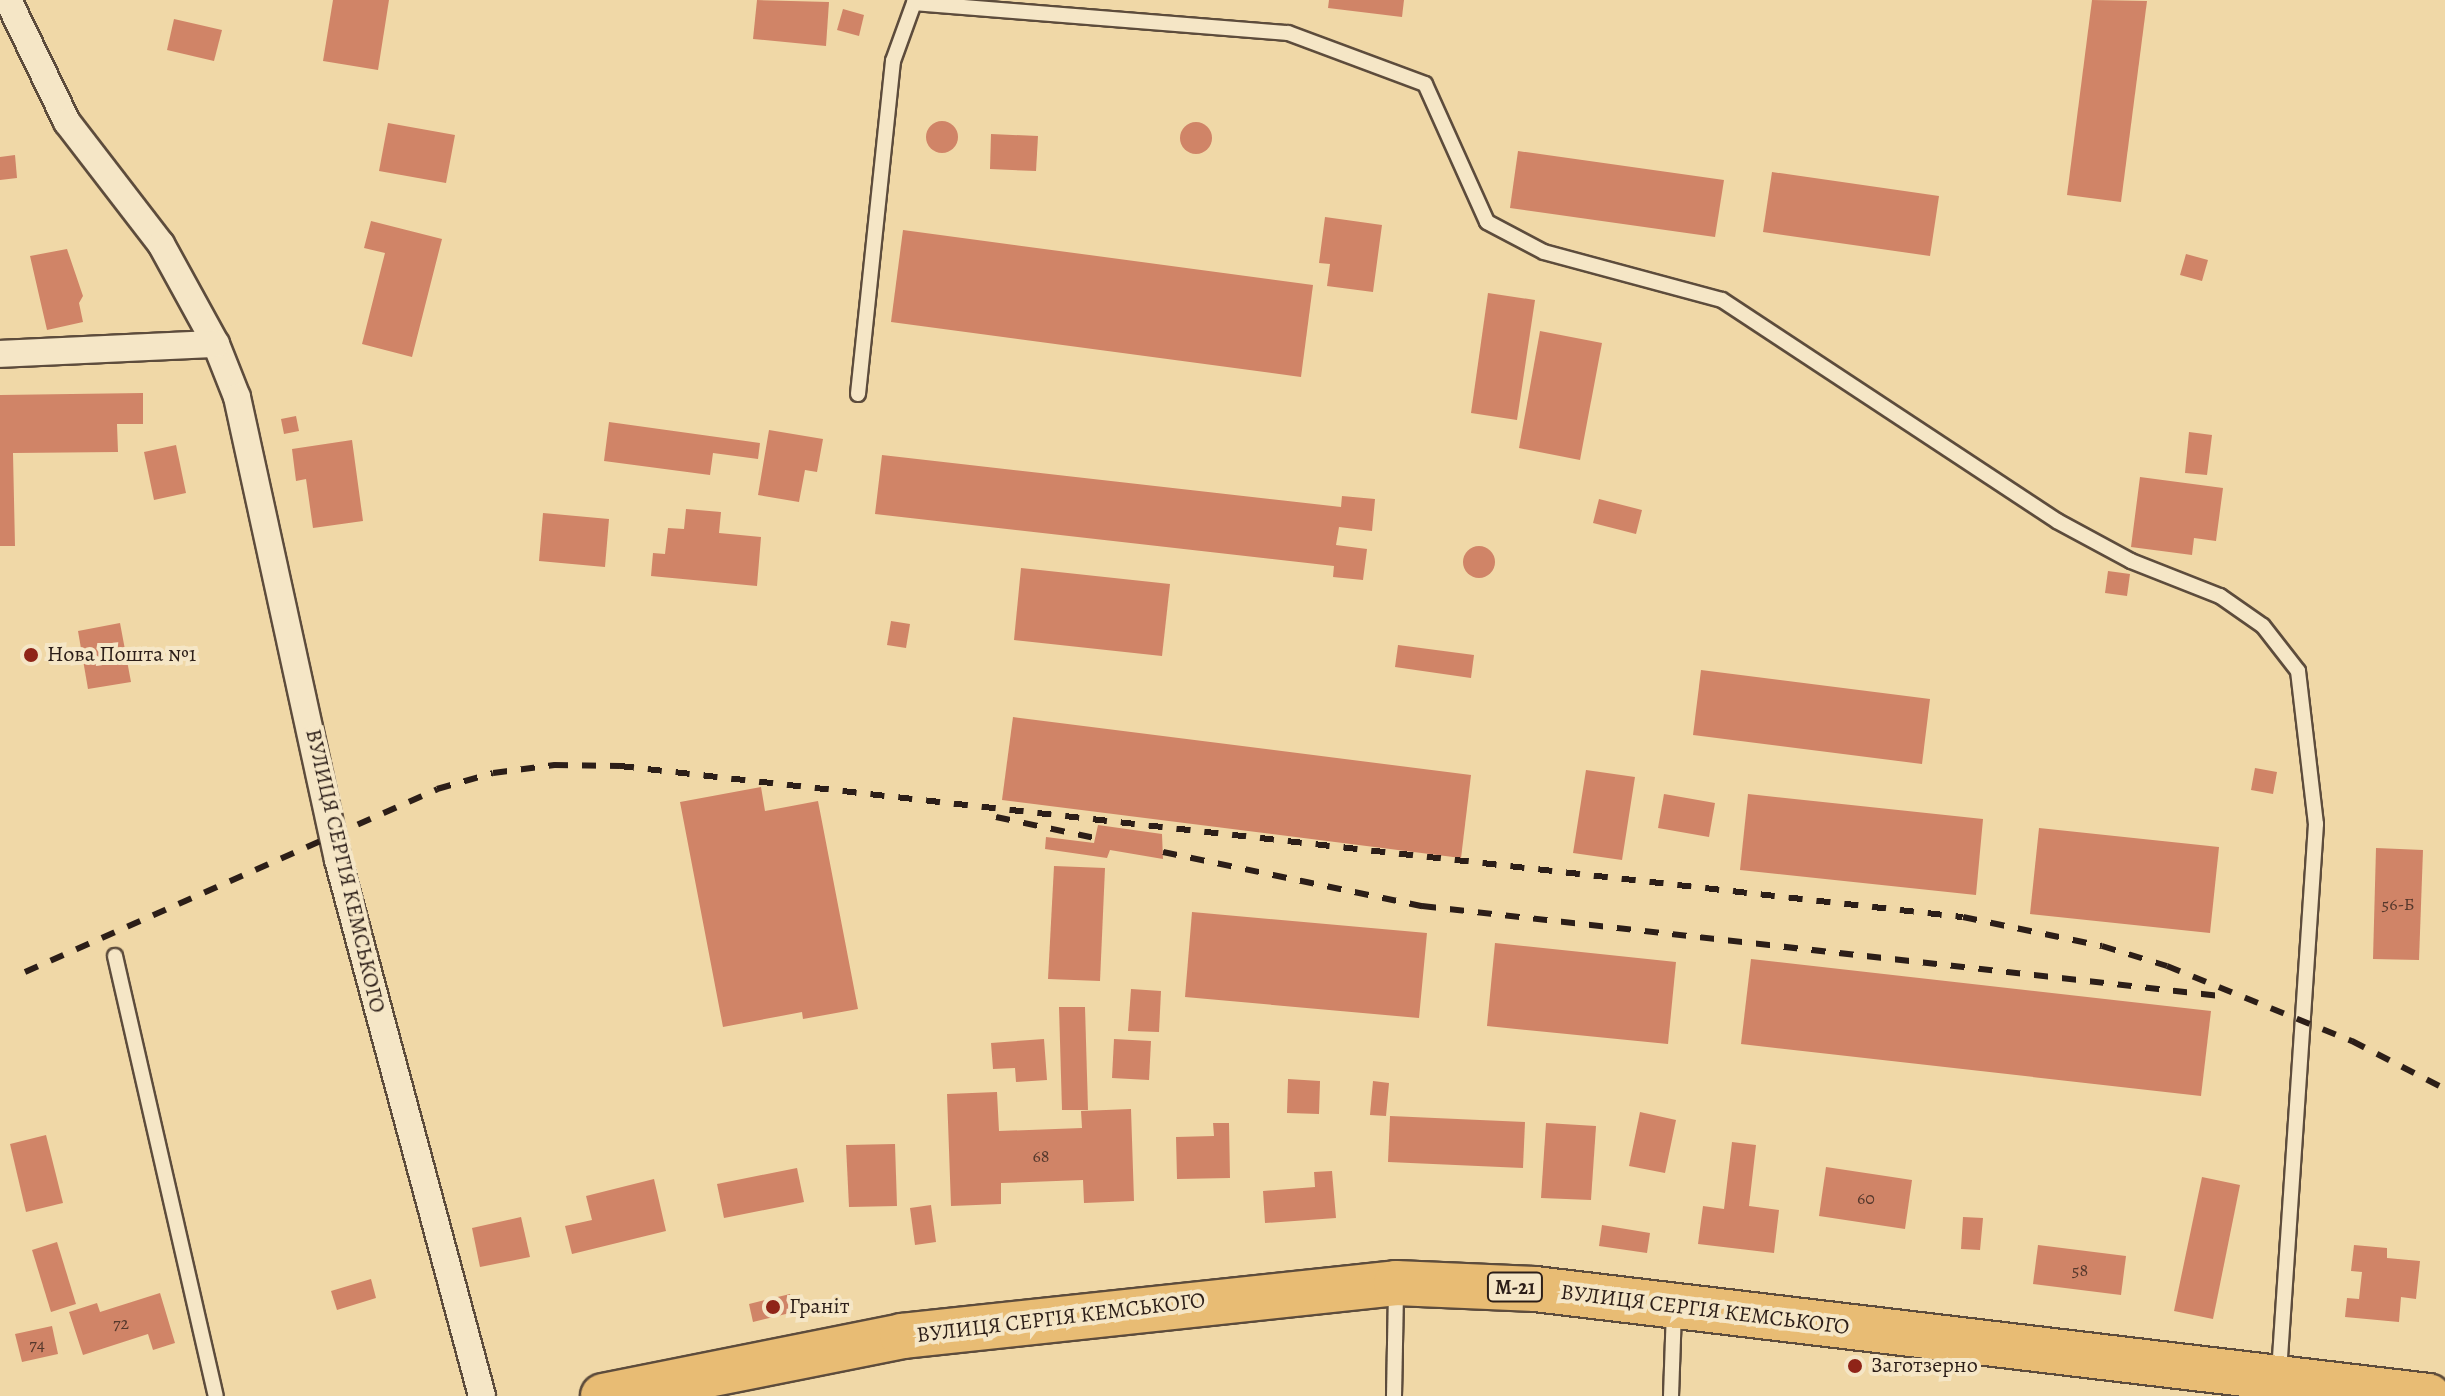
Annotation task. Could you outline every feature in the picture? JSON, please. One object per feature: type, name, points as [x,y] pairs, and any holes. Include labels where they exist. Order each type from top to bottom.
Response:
[{"type":"highway","name":"ВУЛИЦЯ СЕРГІЯ КЕМСЬКОГО","points":[[603,1396],[902,1336],[1396,1283],[1535,1289],[2278,1388],[2429,1396]]},
{"type":"street","name":"ВУЛИЦЯ СЕРГІЯ КЕМСЬКОГО","points":[[8,0],[67,122],[161,244],[216,344],[237,397],[260,486],[338,860],[482,1396]]},
{"type":"street","points":[[0,354],[216,344]]},
{"type":"lane","points":[[858,394],[893,61],[914,3],[1288,33],[1425,84],[1487,222],[1544,252],[1722,300],[2057,521],[2131,561],[2220,596],[2263,626],[2298,671],[2316,824],[2278,1388]]},
{"type":"lane","points":[[115,956],[216,1396]]},
{"type":"lane","points":[[1394,1396],[1396,1283]]},
{"type":"lane","points":[[1671,1396],[1674,1307]]},
{"type":"building","points":[[333,0],[389,0],[378,70],[323,61]]},
{"type":"building","points":[[757,0],[829,2],[826,46],[753,39]]},
{"type":"building","points":[[1329,0],[1404,0],[1402,17],[1328,8]]},
{"type":"building","points":[[2092,0],[2147,1],[2121,202],[2067,195]]},
{"type":"building","points":[[843,9],[864,15],[859,36],[837,30]]},
{"type":"building","points":[[174,19],[222,30],[214,61],[167,50]]},
{"type":"building","points":[[942,121],[953,126],[958,137],[953,148],[942,153],[931,148],[926,137],[931,126]]},
{"type":"building","points":[[1196,122],[1207,127],[1212,138],[1207,149],[1196,154],[1185,149],[1180,138],[1185,127]]},
{"type":"building","points":[[388,123],[455,135],[446,183],[379,171]]},
{"type":"building","points":[[991,134],[1038,136],[1036,171],[990,169]]},
{"type":"building","points":[[1518,151],[1724,180],[1715,237],[1510,208]]},
{"type":"building","points":[[15,155],[17,178],[0,180],[0,157]]},
{"type":"building","points":[[1772,172],[1939,196],[1930,256],[1763,232]]},
{"type":"building","points":[[1325,217],[1382,225],[1373,292],[1327,286],[1330,264],[1319,263]]},
{"type":"building","points":[[371,221],[442,239],[412,357],[362,344],[385,253],[364,248]]},
{"type":"building","points":[[903,230],[1313,285],[1301,377],[891,322]]},
{"type":"building","points":[[67,249],[83,296],[79,303],[83,322],[47,330],[30,256]]},
{"type":"building","points":[[2186,254],[2208,260],[2202,281],[2180,275]]},
{"type":"building","points":[[1488,293],[1535,300],[1517,420],[1471,413]]},
{"type":"building","points":[[1540,331],[1602,343],[1580,460],[1519,448]]},
{"type":"building","points":[[143,393],[143,424],[117,424],[118,452],[13,453],[15,546],[0,546],[0,395]]},
{"type":"building","points":[[296,416],[299,431],[284,434],[281,419]]},
{"type":"building","points":[[609,422],[760,443],[758,459],[713,453],[710,475],[604,461]]},
{"type":"building","points":[[769,430],[823,439],[817,472],[805,470],[799,502],[758,495]]},
{"type":"building","points":[[2189,432],[2212,435],[2207,475],[2185,473]]},
{"type":"building","points":[[352,440],[363,521],[313,528],[306,479],[296,481],[292,449]]},
{"type":"building","points":[[176,445],[186,493],[154,500],[144,452]]},
{"type":"building","points":[[882,455],[1341,507],[1342,496],[1375,499],[1372,531],[1339,527],[1336,545],[1367,549],[1363,580],[1333,577],[1334,566],[875,514]]},
{"type":"building","points":[[2140,477],[2223,488],[2216,541],[2194,538],[2192,555],[2131,547]]},
{"type":"building","points":[[1599,499],[1642,510],[1636,534],[1593,523]]},
{"type":"building","points":[[686,509],[721,512],[719,533],[761,537],[757,586],[651,576],[653,553],[665,554],[668,528],[684,529]]},
{"type":"building","points":[[543,513],[609,519],[605,567],[539,561]]},
{"type":"building","points":[[1479,546],[1490,551],[1495,562],[1490,573],[1479,578],[1468,573],[1463,562],[1468,551]]},
{"type":"building","points":[[1021,568],[1170,584],[1162,656],[1014,640]]},
{"type":"building","points":[[2108,571],[2130,574],[2127,596],[2105,593]]},
{"type":"building","points":[[891,621],[910,624],[906,648],[887,645]]},
{"type":"building","points":[[120,623],[131,682],[88,689],[78,631]]},
{"type":"building","points":[[1398,645],[1474,655],[1471,678],[1395,667]]},
{"type":"building","points":[[1701,670],[1930,699],[1922,764],[1693,735]]},
{"type":"building","points":[[1013,717],[1471,775],[1461,858],[1002,800]]},
{"type":"building","points":[[2255,768],[2277,772],[2273,794],[2251,790]]},
{"type":"building","points":[[1586,770],[1635,777],[1622,860],[1573,853]]},
{"type":"building","points":[[761,787],[765,811],[818,801],[858,1009],[803,1019],[802,1012],[723,1027],[680,802]]},
{"type":"building","points":[[1664,794],[1715,803],[1709,837],[1658,828]]},
{"type":"building","points":[[1748,794],[1983,819],[1976,895],[1740,870]]},
{"type":"building","points":[[1098,825],[1162,834],[1163,859],[1110,850],[1107,858],[1045,849],[1046,837],[1094,843]]},
{"type":"building","points":[[2039,828],[2219,847],[2210,933],[2030,914]]},
{"type":"building","points":[[2376,848],[2423,850],[2419,960],[2373,959]]},
{"type":"building","points":[[1054,866],[1105,868],[1100,981],[1048,979]]},
{"type":"building","points":[[1192,912],[1427,933],[1419,1018],[1185,997]]},
{"type":"building","points":[[1495,943],[1676,962],[1668,1044],[1487,1026]]},
{"type":"building","points":[[1751,959],[2211,1011],[2201,1096],[1741,1044]]},
{"type":"building","points":[[1131,989],[1161,991],[1159,1032],[1128,1031]]},
{"type":"building","points":[[1059,1007],[1085,1007],[1088,1110],[1062,1110]]},
{"type":"building","points":[[1044,1039],[1047,1080],[1016,1082],[1015,1068],[993,1069],[991,1043]]},
{"type":"building","points":[[1114,1039],[1151,1041],[1149,1080],[1112,1078]]},
{"type":"building","points":[[1288,1079],[1320,1081],[1319,1114],[1287,1113]]},
{"type":"building","points":[[1373,1081],[1389,1083],[1386,1116],[1370,1115]]},
{"type":"building","points":[[997,1092],[999,1131],[1082,1128],[1081,1111],[1131,1109],[1134,1201],[1084,1203],[1083,1180],[1001,1183],[1001,1204],[951,1206],[947,1094]]},
{"type":"building","points":[[1640,1112],[1676,1120],[1665,1173],[1629,1166]]},
{"type":"building","points":[[1390,1116],[1525,1122],[1523,1168],[1388,1162]]},
{"type":"building","points":[[1213,1123],[1229,1123],[1230,1178],[1177,1179],[1176,1137],[1214,1136]]},
{"type":"building","points":[[1546,1123],[1596,1126],[1591,1200],[1541,1198]]},
{"type":"building","points":[[46,1135],[63,1203],[26,1212],[10,1144]]},
{"type":"building","points":[[1732,1142],[1756,1145],[1749,1206],[1779,1210],[1774,1253],[1698,1244],[1703,1206],[1724,1209]]},
{"type":"building","points":[[895,1144],[897,1206],[849,1207],[846,1145]]},
{"type":"building","points":[[1826,1167],[1912,1180],[1905,1229],[1819,1216]]},
{"type":"building","points":[[797,1168],[804,1202],[724,1218],[717,1184]]},
{"type":"building","points":[[1332,1171],[1336,1218],[1265,1223],[1263,1191],[1315,1187],[1314,1172]]},
{"type":"building","points":[[2202,1177],[2240,1185],[2213,1319],[2174,1311]]},
{"type":"building","points":[[654,1179],[666,1231],[572,1254],[565,1226],[592,1220],[586,1196]]},
{"type":"building","points":[[931,1205],[936,1242],[915,1245],[910,1208]]},
{"type":"building","points":[[521,1217],[530,1257],[480,1267],[472,1228]]},
{"type":"building","points":[[1963,1217],[1983,1218],[1980,1250],[1961,1249]]},
{"type":"building","points":[[1602,1225],[1650,1233],[1647,1253],[1599,1246]]},
{"type":"building","points":[[57,1242],[76,1304],[51,1312],[32,1250]]},
{"type":"building","points":[[2038,1245],[2126,1256],[2121,1295],[2033,1284]]},
{"type":"building","points":[[2354,1245],[2387,1248],[2387,1258],[2420,1261],[2416,1299],[2401,1297],[2399,1322],[2345,1317],[2347,1298],[2359,1299],[2362,1272],[2351,1271]]},
{"type":"building","points":[[371,1279],[376,1298],[337,1310],[331,1291]]},
{"type":"building","points":[[160,1293],[175,1343],[153,1350],[148,1334],[83,1355],[69,1312],[97,1303],[100,1312]]},
{"type":"building","points":[[790,1294],[794,1312],[753,1322],[749,1304]]},
{"type":"building","points":[[52,1326],[58,1354],[22,1362],[15,1334]]},
{"type":"railway","points":[[25,972],[437,789],[493,773],[554,765],[620,766],[1963,917],[2102,946],[2167,966],[2352,1041],[2445,1089]]},
{"type":"railway","points":[[996,817],[1095,838]]},
{"type":"railway","points":[[1163,852],[1422,906],[2220,996]]},
{"type":"place","name":"Нова Пошта №1","points":[[31,655]]},
{"type":"place","name":"Граніт","points":[[773,1307]]},
{"type":"place","name":"Заготзерно","points":[[1855,1366]]}]
